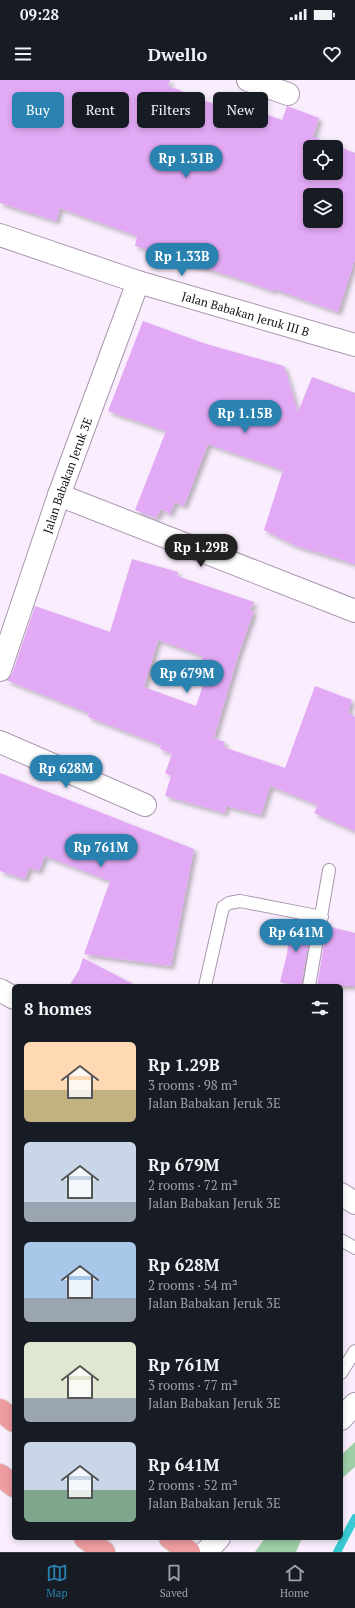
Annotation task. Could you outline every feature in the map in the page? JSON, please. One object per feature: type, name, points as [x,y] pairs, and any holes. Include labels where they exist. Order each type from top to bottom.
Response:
[{"type":"highway","points":[[0,1410],[12,1419]]},
{"type":"highway","points":[[0,1476],[12,1485]]},
{"type":"highway","points":[[88,1540],[104,1552]]},
{"type":"highway","points":[[173,1540],[189,1552]]},
{"type":"street","points":[[248,80],[288,94]]},
{"type":"street","name":"Jalan Babakan Jeruk III B","points":[[0,235],[138,282],[355,345]]},
{"type":"street","name":"Jalan Babakan Jeruk 3E","points":[[0,670],[59,494],[138,282]]},
{"type":"street","points":[[59,494],[355,611]]},
{"type":"street","points":[[0,742],[145,805]]},
{"type":"street","points":[[0,990],[12,997]]},
{"type":"street","points":[[343,1195],[355,1202]]},
{"type":"street","points":[[343,1417],[355,1404]]},
{"type":"street","points":[[206,1552],[217,1540]]},
{"type":"lane","points":[[309,984],[330,870]]},
{"type":"lane","points":[[205,984],[223,907],[229,903],[240,901],[322,917]]},
{"type":"lane","points":[[343,1241],[355,1248]]},
{"type":"lane","points":[[343,1370],[355,1351]]},
{"type":"green space","points":[[355,1442],[355,1467],[343,1477],[343,1453]]},
{"type":"green space","points":[[264,1540],[301,1540],[296,1552],[255,1552]]},
{"type":"building","points":[[0,80],[170,80],[168,86],[182,91],[137,92],[137,128],[205,128],[205,101],[213,104],[213,128],[268,128],[268,115],[282,120],[287,106],[319,118],[313,137],[321,140],[303,140],[303,180],[343,180],[343,148],[355,153],[355,259],[338,312],[274,289],[273,291],[135,246],[137,236],[60,208],[56,221],[0,203]]},
{"type":"building","points":[[143,321],[203,343],[284,366],[298,412],[312,377],[355,393],[355,564],[294,545],[264,530],[283,470],[208,444],[184,506],[175,502],[170,514],[161,509],[156,518],[135,510],[166,431],[108,411]]},
{"type":"building","points":[[132,559],[178,572],[177,576],[254,602],[250,610],[254,611],[238,656],[214,738],[225,742],[223,747],[285,768],[315,686],[352,700],[348,712],[355,717],[355,831],[314,813],[318,805],[270,786],[261,815],[226,806],[225,813],[165,796],[171,776],[165,773],[172,754],[160,749],[161,745],[88,717],[89,713],[6,680],[12,674],[35,606],[110,632]],"holes":[[[158,640],[203,656],[201,663],[209,667],[196,706],[144,687]]]},
{"type":"building","points":[[0,773],[194,849],[171,966],[84,954],[110,881],[45,856],[39,871],[29,868],[25,879],[0,871]]},
{"type":"building","points":[[303,921],[312,923],[301,984],[280,982],[287,954],[290,922],[302,923]]},
{"type":"building","points":[[327,926],[355,933],[355,986],[343,986],[343,984],[317,984]]},
{"type":"building","points":[[83,958],[133,984],[70,984],[79,970]]},
{"type":"waterway","points":[[337,1552],[355,1518]]}]
